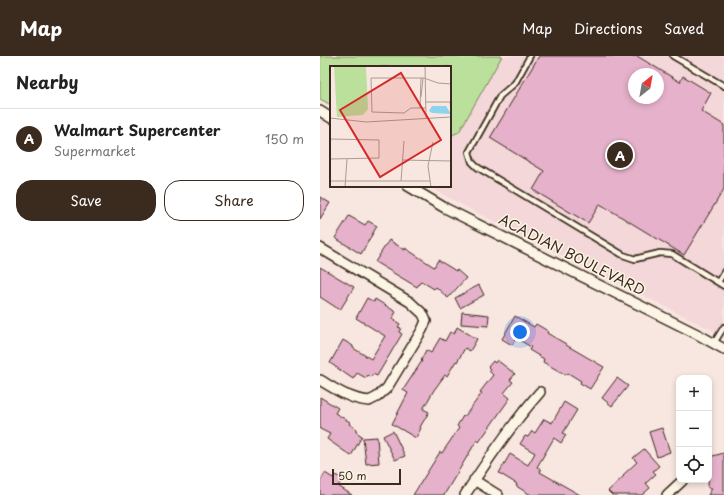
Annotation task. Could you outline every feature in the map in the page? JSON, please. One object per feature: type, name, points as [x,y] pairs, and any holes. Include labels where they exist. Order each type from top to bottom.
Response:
[{"type":"street","points":[[320,111],[330,117]]},
{"type":"street","name":"ACADIAN BOULEVARD","points":[[410,187],[445,208],[724,349]]},
{"type":"street","points":[[320,248],[428,312],[422,330],[387,388],[371,406],[347,396],[320,380]]},
{"type":"street","points":[[465,495],[509,430],[540,392]]},
{"type":"street","points":[[474,480],[498,495]]},
{"type":"street","points":[[667,495],[680,483]]},
{"type":"lane","points":[[530,56],[515,83],[500,96],[476,139],[469,152],[472,162],[477,167],[623,255],[634,259],[660,253],[672,254],[724,286]]},
{"type":"lane","points":[[673,56],[724,86]]},
{"type":"lane","points":[[718,282],[724,272]]},
{"type":"lane","points":[[714,343],[724,327]]},
{"type":"shaded area","points":[[488,56],[724,56],[724,337],[483,216],[429,187],[451,187],[451,118]]},
{"type":"green space","points":[[320,56],[502,56],[459,132],[451,136],[451,66],[330,66],[330,104],[320,99]]},
{"type":"building","points":[[539,56],[637,56],[657,68],[628,68],[628,104],[664,104],[664,72],[680,82],[683,76],[711,93],[701,111],[724,125],[724,189],[684,255],[600,204],[588,223],[533,190],[544,171],[490,138]]},
{"type":"building","points":[[320,197],[330,203],[320,219]]},
{"type":"building","points":[[349,216],[365,225],[368,221],[377,226],[361,254],[335,238]]},
{"type":"building","points":[[389,240],[405,250],[405,248],[434,267],[438,260],[456,271],[457,270],[466,278],[448,298],[436,287],[434,289],[421,281],[417,287],[375,262]]},
{"type":"building","points":[[320,267],[354,287],[340,310],[320,297]]},
{"type":"building","points":[[479,285],[484,295],[460,308],[455,298]]},
{"type":"building","points":[[367,298],[374,302],[375,299],[396,312],[392,319],[400,324],[398,327],[401,328],[399,332],[402,334],[377,376],[373,374],[371,377],[368,375],[366,378],[357,373],[353,379],[330,363],[343,340],[371,359],[385,336],[356,318]]},
{"type":"building","points":[[462,312],[489,315],[488,326],[461,324]]},
{"type":"building","points":[[515,316],[534,327],[536,324],[548,331],[547,333],[604,367],[590,389],[568,373],[566,375],[543,362],[544,359],[529,350],[531,347],[516,338],[512,345],[502,339]]},
{"type":"building","points":[[457,327],[477,339],[470,351],[465,348],[447,376],[445,375],[434,390],[423,409],[429,412],[420,427],[421,428],[416,438],[392,424],[408,393],[403,390],[422,361],[421,360],[426,350],[431,353],[440,338],[445,341],[450,332],[454,334]]},
{"type":"building","points":[[497,360],[515,374],[510,380],[513,382],[504,393],[510,398],[479,442],[477,440],[444,495],[413,495],[440,452],[442,453],[459,428],[457,426],[463,416],[464,417],[482,393],[480,392],[493,375],[489,371],[490,369],[488,367],[493,361],[495,363]]},
{"type":"building","points":[[617,378],[628,386],[612,406],[602,398]]},
{"type":"building","points":[[320,397],[338,408],[335,413],[350,422],[349,424],[357,429],[356,432],[362,436],[351,456],[327,439],[330,434],[320,429]]},
{"type":"building","points":[[564,402],[577,410],[563,433],[566,435],[561,443],[554,438],[537,467],[541,470],[540,472],[580,495],[531,495],[499,473],[510,454],[528,465],[535,453],[520,444],[525,436],[528,437],[532,431],[535,433],[544,419],[552,423]]},
{"type":"building","points":[[662,428],[670,452],[657,457],[649,432]]},
{"type":"building","points":[[393,431],[405,456],[395,460],[383,436]]},
{"type":"building","points":[[377,437],[379,463],[366,464],[363,438]]},
{"type":"building","points":[[644,449],[659,466],[653,471],[656,474],[646,483],[650,488],[642,495],[612,495],[608,491],[637,462],[633,458]]},
{"type":"building","points":[[724,453],[724,495],[708,495],[712,488],[708,488],[708,483],[712,483],[712,456]]},
{"type":"building","points":[[325,473],[333,478],[335,475],[343,479],[338,486],[352,495],[320,495],[320,482]]},
{"type":"place","name":"Walmart Supercenter","points":[[620,155]]}]
